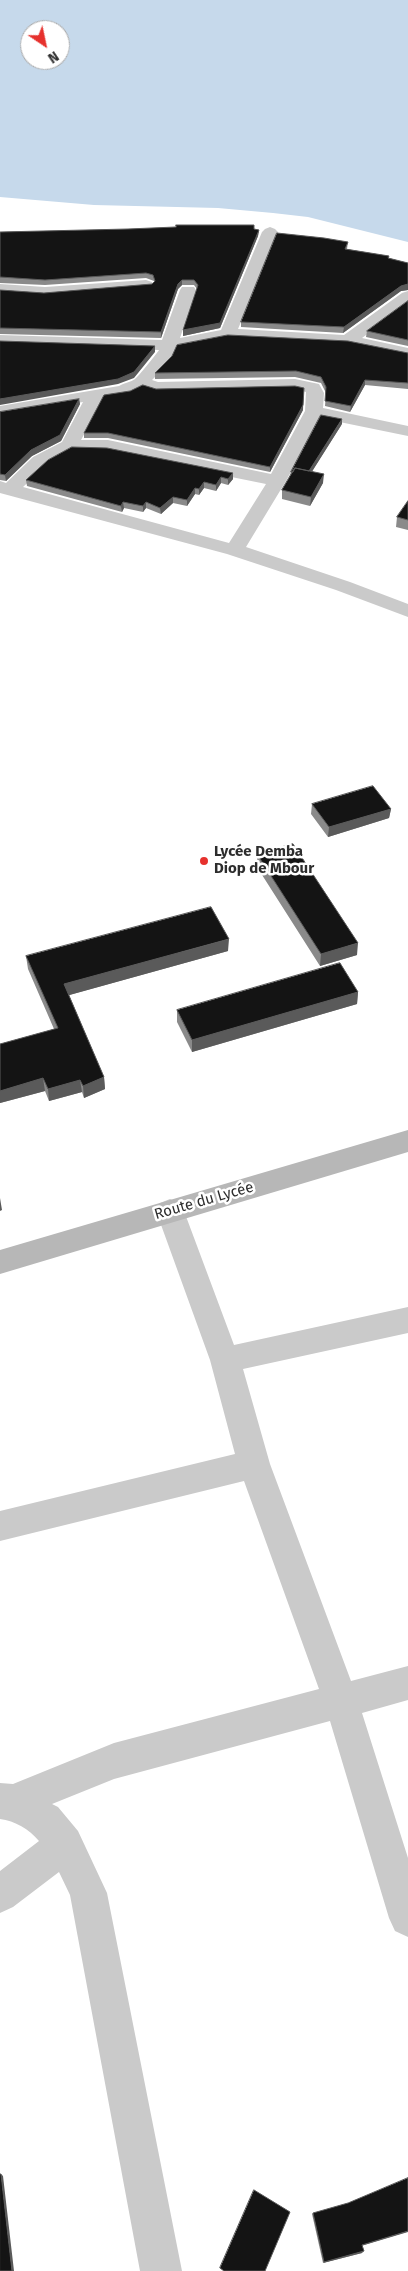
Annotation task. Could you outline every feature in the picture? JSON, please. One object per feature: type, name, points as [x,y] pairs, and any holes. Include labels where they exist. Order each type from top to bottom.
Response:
[{"type":"main road","name":"Route du Lycée","points":[[0,1262],[408,1141]]},
{"type":"street","points":[[228,334],[270,232]]},
{"type":"street","points":[[0,289],[45,292],[146,284]]},
{"type":"street","points":[[0,411],[124,390],[142,382],[167,351],[188,290]]},
{"type":"street","points":[[348,340],[408,296]]},
{"type":"street","points":[[167,351],[228,334],[348,340],[387,350]]},
{"type":"street","points":[[0,340],[78,341],[212,354]]},
{"type":"street","points":[[250,352],[344,346],[408,353]]},
{"type":"street","points":[[142,382],[156,387],[295,384],[312,388],[315,393],[314,411],[277,481],[234,550]]},
{"type":"street","points":[[69,445],[96,395]]},
{"type":"street","points":[[314,411],[408,431]]},
{"type":"street","points":[[4,489],[40,461],[69,445],[108,446],[277,481]]},
{"type":"street","points":[[4,489],[234,550],[343,586],[408,611]]},
{"type":"street","points":[[170,1211],[225,1360],[254,1464],[341,1701],[408,1918]]},
{"type":"street","points":[[225,1360],[408,1320]]},
{"type":"street","points":[[0,1526],[254,1464]]},
{"type":"street","points":[[6,1801],[114,1761],[408,1682]]},
{"type":"street","points":[[6,1801],[45,1820],[65,1844],[88,1894],[161,2271]]},
{"type":"street","points":[[0,1894],[65,1844]]},
{"type":"water","points":[[0,0],[408,0],[408,242],[308,217],[218,208],[94,205],[0,197]]},
{"type":"building","points":[[176,225],[254,225],[254,229],[259,230],[220,323],[183,330],[198,285],[194,280],[182,280],[178,284],[161,332],[0,328],[0,290],[44,293],[152,284],[155,281],[153,275],[146,273],[45,280],[0,277],[0,232],[128,229],[176,227]]},
{"type":"building","points":[[277,233],[348,242],[345,249],[389,256],[388,258],[408,263],[408,284],[401,286],[344,327],[241,322]]},
{"type":"building","points":[[408,301],[408,340],[367,331]]},
{"type":"building","points":[[228,335],[348,341],[408,353],[408,383],[365,380],[351,406],[325,401],[326,387],[321,377],[296,371],[155,373],[172,356],[177,345]]},
{"type":"building","points":[[0,341],[155,346],[134,372],[118,379],[0,399]]},
{"type":"building","points":[[143,385],[156,389],[295,386],[304,388],[303,405],[270,467],[108,433],[84,433],[104,395],[130,391]]},
{"type":"building","points":[[79,399],[60,435],[31,450],[5,475],[0,474],[0,412]]},
{"type":"building","points":[[321,415],[342,419],[309,471],[295,468],[291,472]]},
{"type":"building","points":[[72,447],[107,448],[233,473],[228,479],[221,477],[216,485],[204,482],[199,489],[195,488],[187,500],[173,497],[160,508],[146,502],[143,506],[123,502],[121,506],[26,480],[48,460]]},
{"type":"building","points":[[295,468],[324,474],[311,497],[282,490]]},
{"type":"building","points":[[408,501],[408,520],[397,517]]},
{"type":"building","points":[[373,786],[391,809],[329,827],[312,804]]},
{"type":"building","points":[[293,844],[358,943],[321,954],[257,854]]},
{"type":"building","points":[[211,907],[229,939],[64,984],[104,1077],[83,1086],[80,1080],[48,1089],[43,1078],[0,1091],[0,1044],[58,1028],[26,956]]},
{"type":"building","points":[[340,963],[358,992],[192,1040],[177,1010]]},
{"type":"building","points":[[1,2174],[12,2271],[0,2271]]},
{"type":"building","points":[[408,2178],[408,2231],[362,2245],[364,2251],[324,2262],[313,2213],[348,2203]]},
{"type":"building","points":[[254,2190],[290,2212],[265,2271],[224,2271],[220,2268]]},
{"type":"place","name":"Lycée Demba Diop de Mbour","points":[[204,861]]}]
